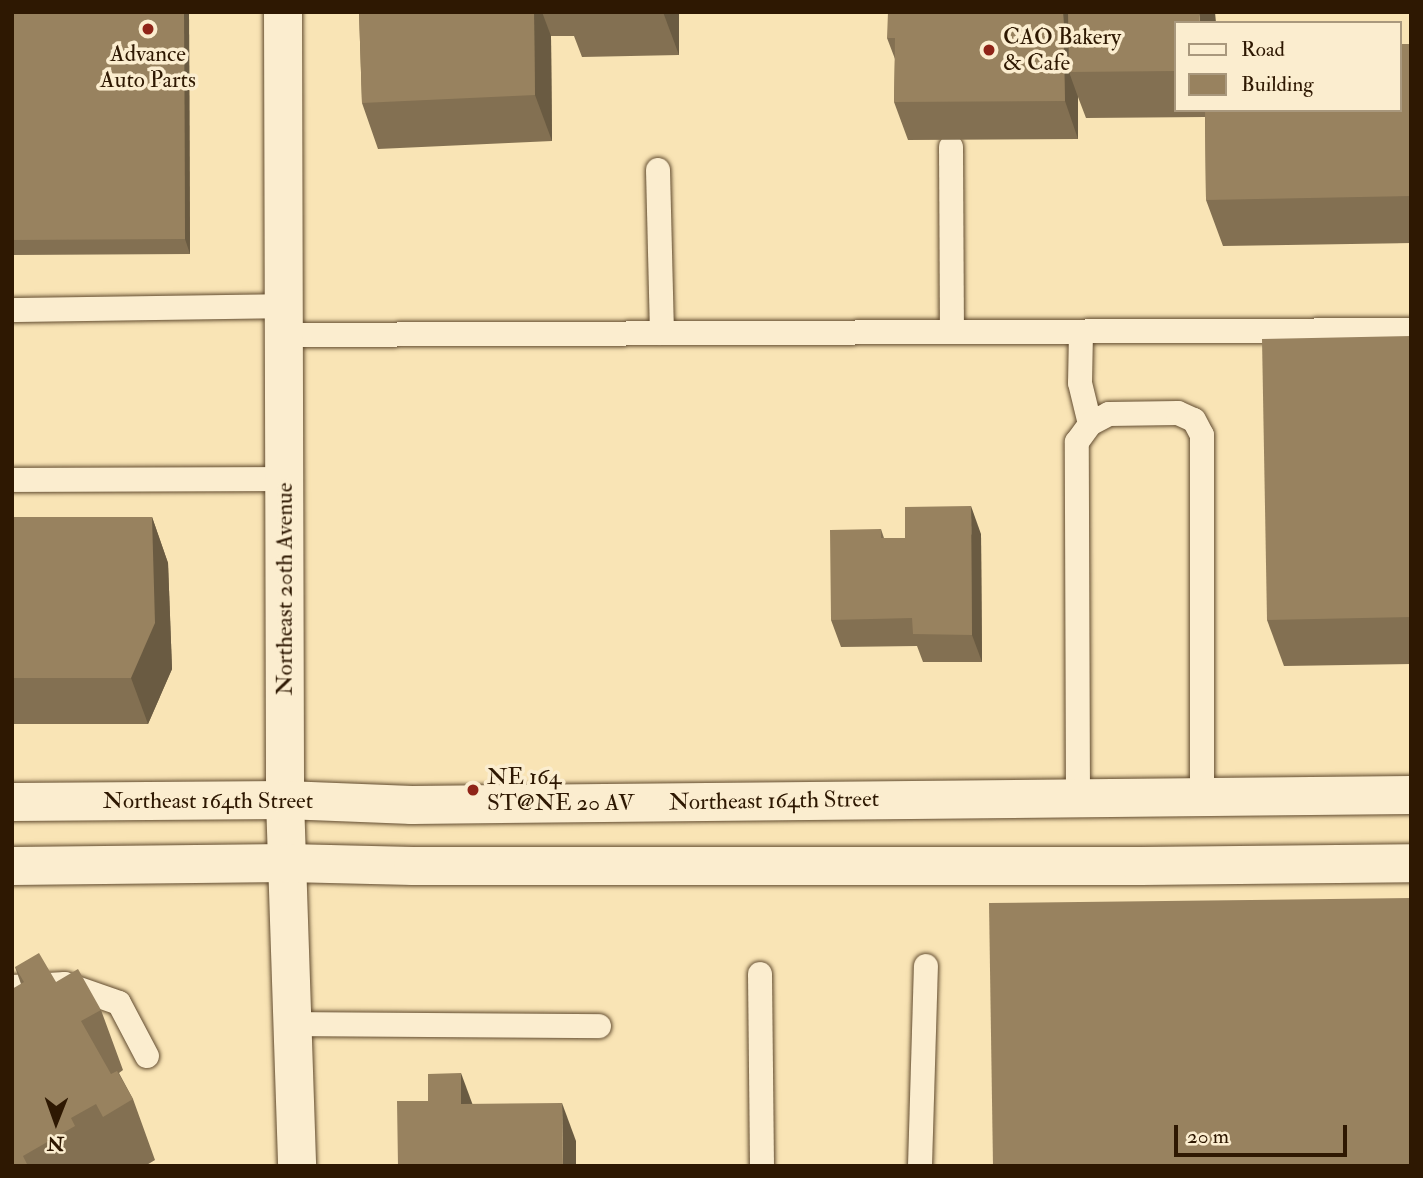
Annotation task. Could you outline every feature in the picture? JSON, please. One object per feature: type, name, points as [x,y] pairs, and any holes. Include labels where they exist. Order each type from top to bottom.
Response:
[{"type":"street","name":"Northeast 20th Avenue","points":[[283,12],[285,800],[297,1166]]},
{"type":"street","name":"Northeast 164th Street","points":[[12,802],[285,800],[412,805],[1411,795]]},
{"type":"street","points":[[12,866],[288,863],[413,866],[1086,866],[1411,863]]},
{"type":"lane","points":[[951,148],[952,332]]},
{"type":"lane","points":[[658,170],[662,333]]},
{"type":"lane","points":[[12,310],[662,333],[1411,330]]},
{"type":"lane","points":[[1081,332],[1080,383],[1090,424]]},
{"type":"lane","points":[[1078,797],[1077,442],[1090,424],[1109,414],[1178,413],[1194,420],[1202,435],[1202,797]]},
{"type":"lane","points":[[12,480],[284,480]]},
{"type":"lane","points":[[920,1166],[926,966]]},
{"type":"lane","points":[[760,974],[762,1166]]},
{"type":"lane","points":[[12,987],[65,984],[119,1003],[147,1056]]},
{"type":"lane","points":[[293,1024],[599,1026]]},
{"type":"building","points":[[12,12],[184,12],[185,239],[12,240]]},
{"type":"building","points":[[359,12],[534,12],[535,95],[362,103]]},
{"type":"building","name":"CAO Bakery & Cafe","points":[[888,12],[1063,12],[1065,101],[894,102],[895,38],[887,38]]},
{"type":"building","points":[[1068,12],[1199,12],[1200,21],[1174,21],[1174,71],[1069,72]]},
{"type":"building","points":[[1402,44],[1411,44],[1411,196],[1206,200],[1205,112],[1402,112]]},
{"type":"building","points":[[1411,336],[1411,617],[1267,620],[1262,339]]},
{"type":"building","points":[[971,506],[972,635],[913,634],[912,618],[831,620],[830,530],[881,529],[881,538],[905,538],[905,507]]},
{"type":"building","points":[[12,517],[152,517],[155,623],[131,678],[12,678]]},
{"type":"building","points":[[1411,898],[1411,1166],[993,1166],[989,903]]},
{"type":"building","points":[[39,953],[56,982],[78,969],[101,1010],[81,1021],[111,1074],[117,1071],[133,1099],[103,1117],[96,1104],[71,1118],[75,1126],[23,1156],[28,1166],[12,1166],[12,989],[24,982],[15,967]]},
{"type":"building","points":[[461,1073],[461,1104],[562,1103],[563,1166],[398,1166],[397,1101],[428,1101],[428,1074]]},
{"type":"place","name":"Advance Auto Parts","points":[[148,29]]},
{"type":"place","name":"CAO Bakery & Cafe","points":[[989,50]]},
{"type":"place","name":"NE 164 ST@NE 20 AV","points":[[473,790]]}]
